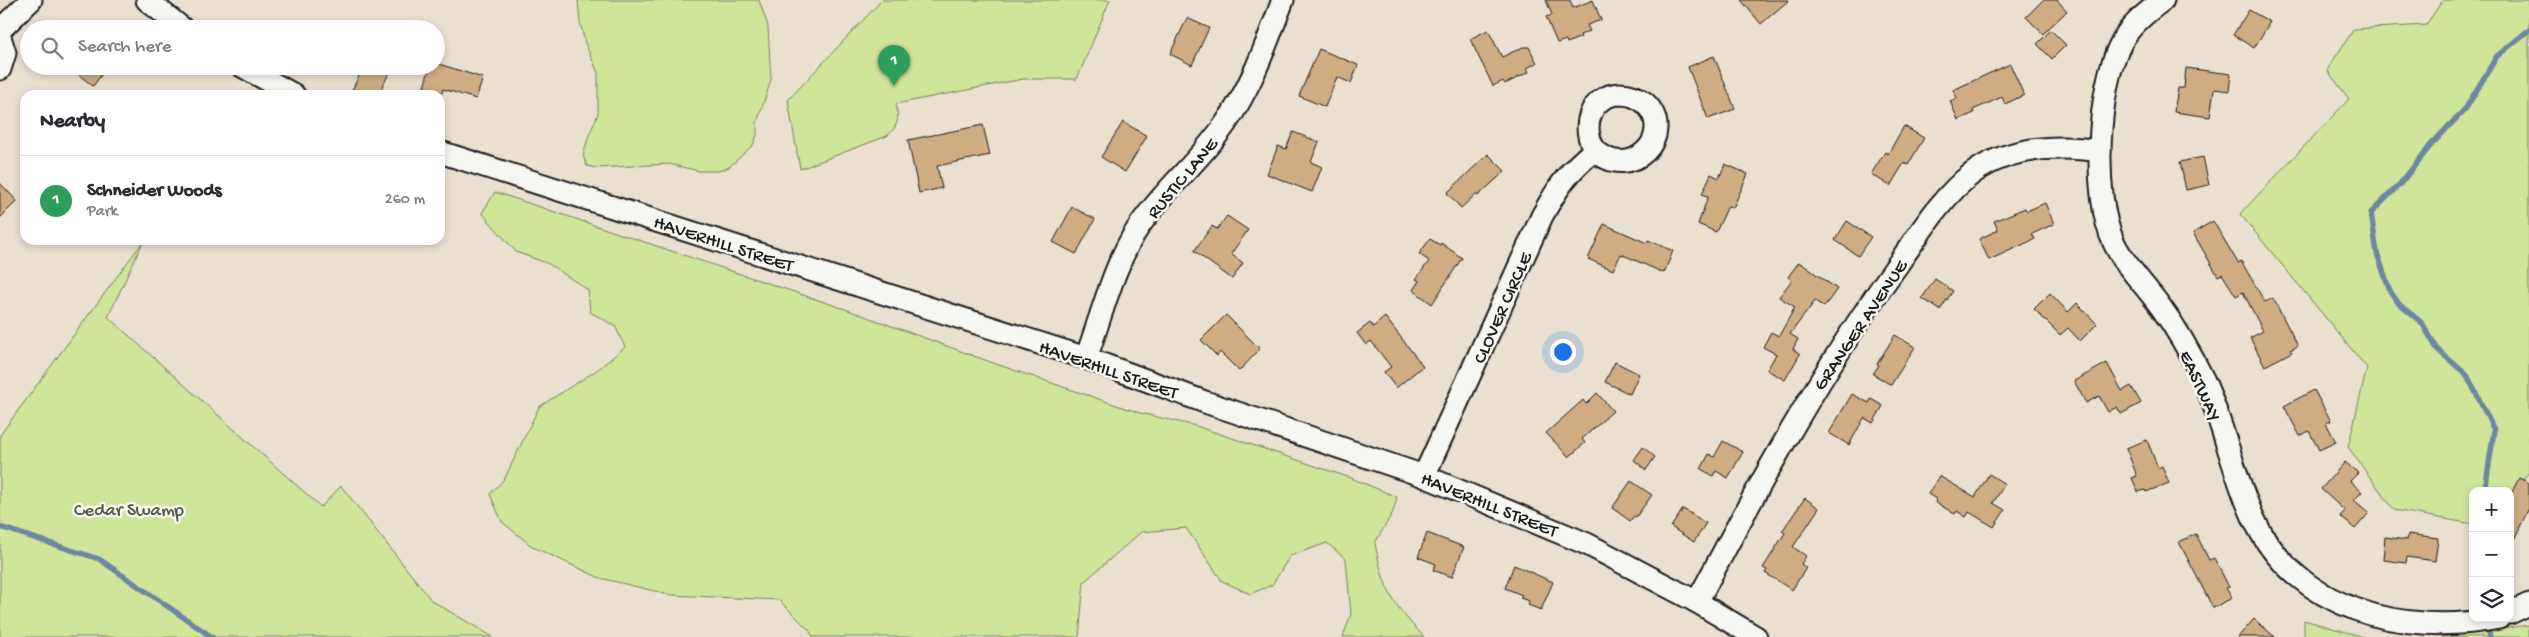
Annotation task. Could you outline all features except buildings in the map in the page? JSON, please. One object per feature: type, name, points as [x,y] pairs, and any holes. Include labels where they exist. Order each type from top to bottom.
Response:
[{"type":"street","points":[[0,30],[31,0]]},
{"type":"street","points":[[147,0],[172,20]]},
{"type":"street","name":"RUSTIC LANE","points":[[1086,358],[1124,254],[1138,229],[1167,190],[1225,124],[1246,89],[1284,0]]},
{"type":"street","name":"EASTWAY","points":[[2163,0],[2130,29],[2115,55],[2105,102],[2100,151],[2102,208],[2114,243],[2160,307],[2204,382],[2252,515],[2272,550],[2290,570],[2315,592],[2344,609],[2368,619],[2416,629],[2434,630],[2485,622]]},
{"type":"street","points":[[0,37],[5,53],[0,69]]},
{"type":"street","points":[[258,75],[285,90]]},
{"type":"street","name":"GRANGER AVENUE","points":[[1697,602],[1817,384],[1876,295],[1940,208],[1972,173],[2001,158],[2019,152],[2055,147],[2100,151]]},
{"type":"street","name":"CLOVER CIRCLE","points":[[1424,476],[1542,216],[1566,175],[1595,150]]},
{"type":"street","name":"HAVERHILL STREET","points":[[445,154],[1086,358],[1205,402],[1424,476],[1587,544],[1697,602],[1756,637]]},
{"type":"street","points":[[2514,611],[2529,604]]},
{"type":"green space","points":[[578,0],[759,0],[768,26],[771,80],[757,123],[757,135],[753,145],[729,167],[719,171],[699,171],[669,164],[596,168],[587,166],[583,156],[598,114],[598,73],[585,43],[580,22]]},
{"type":"green space","points":[[882,0],[1110,0],[1077,79],[1023,79],[896,104],[897,121],[887,136],[800,169],[788,100]]},
{"type":"green space","points":[[2443,0],[2529,0],[2529,472],[2514,491],[2514,487],[2469,487],[2469,523],[2394,510],[2348,447],[2367,368],[2240,214],[2349,99],[2327,70],[2354,29],[2426,25]]},
{"type":"green space","points":[[495,192],[848,310],[996,364],[1140,413],[1196,426],[1351,478],[1397,497],[1393,512],[1375,543],[1382,573],[1390,594],[1424,637],[1343,637],[1351,614],[1346,559],[1327,543],[1290,556],[1272,585],[1250,594],[1222,581],[1186,528],[1141,532],[1084,582],[1079,637],[813,637],[809,630],[779,600],[671,595],[600,578],[533,547],[502,522],[490,494],[505,478],[539,407],[597,370],[625,347],[615,326],[590,312],[588,290],[549,264],[516,252],[482,213]]},
{"type":"green space","name":"Cedar Swamp","points":[[142,245],[108,317],[321,507],[341,486],[432,601],[493,637],[0,637],[0,435]]},
{"type":"green space","points":[[2304,620],[2364,637],[2304,637]]},
{"type":"green space","points":[[2529,625],[2529,637],[2442,637]]},
{"type":"waterway","points":[[2486,487],[2494,430],[2467,375],[2438,350],[2422,323],[2399,304],[2390,291],[2377,253],[2371,213],[2400,184],[2431,145],[2466,108],[2497,56],[2529,30]]},
{"type":"waterway","points":[[0,527],[99,559],[212,637]]},
{"type":"waterway","points":[[2487,623],[2490,637]]},
{"type":"place","name":"Schneider Woods","points":[[894,86]]}]
